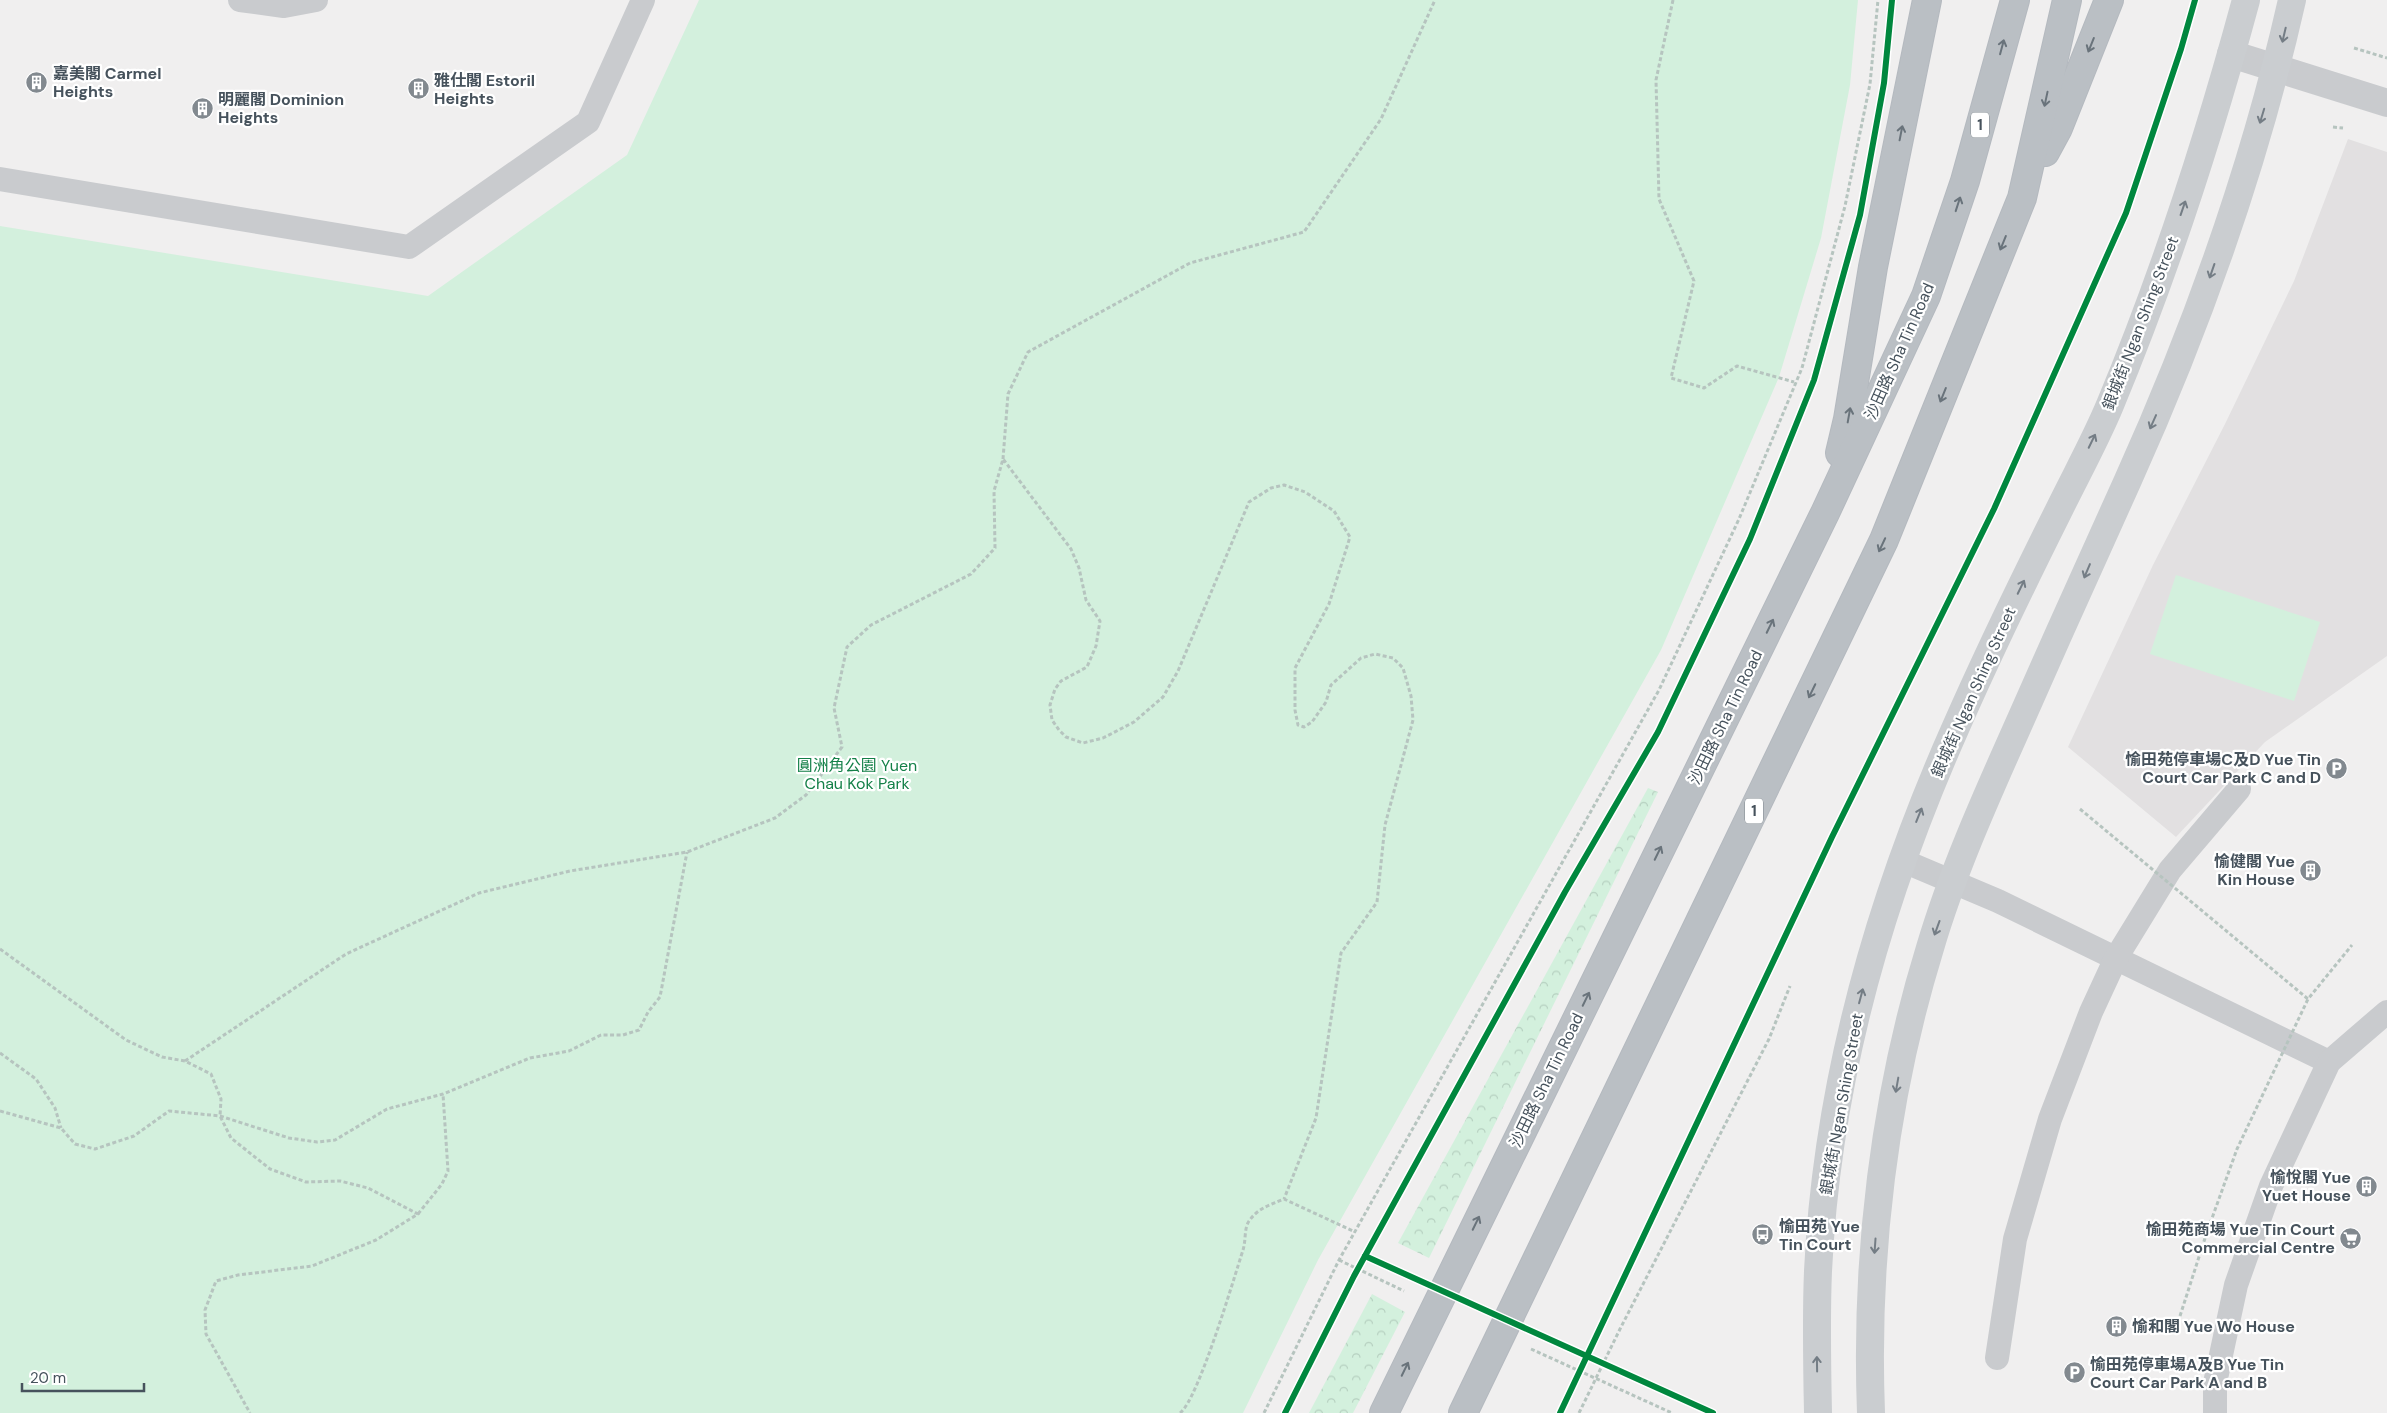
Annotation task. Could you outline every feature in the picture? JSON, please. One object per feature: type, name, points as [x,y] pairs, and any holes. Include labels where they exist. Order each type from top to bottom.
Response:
[{"type":"highway","points":[[1825,513],[1848,419],[1873,267],[1926,0]]},
{"type":"highway","name":"沙田路 Sha Tin Road","points":[[1384,1413],[1825,513],[1930,286],[1965,181],[2015,0]]},
{"type":"highway","name":"1","points":[[1463,1413],[1884,540],[2022,198],[2042,119],[2067,0]]},
{"type":"highway","points":[[2022,198],[2058,128],[2109,0]]},
{"type":"street","name":"銀城街 Ngan Shing Street","points":[[1818,1413],[1818,1267],[1824,1200],[1835,1120],[1858,1004],[1901,860],[1954,732],[2003,625],[2109,407],[2166,258],[2209,134],[2246,0]]},
{"type":"street","points":[[1871,1413],[1868,1346],[1876,1233],[1888,1134],[1911,1016],[1930,945],[1989,790],[2158,413],[2210,276],[2276,70],[2292,0]]},
{"type":"street","points":[[2231,54],[2276,70],[2387,103]]},
{"type":"lane","points":[[240,0],[284,6],[316,0]]},
{"type":"lane","points":[[0,179],[409,247],[588,122],[643,0]]},
{"type":"lane","points":[[1997,1358],[2015,1239],[2050,1119],[2091,1012],[2116,958],[2170,870],[2239,789]]},
{"type":"lane","points":[[1901,860],[1998,901],[2329,1062]]},
{"type":"lane","points":[[2216,1413],[2215,1383],[2236,1285],[2271,1186],[2329,1062],[2387,1012]]},
{"type":"path","points":[[185,1061],[346,954],[479,893],[570,871],[687,852],[775,818],[806,795],[842,747],[834,708],[847,647],[871,625],[971,574],[995,548],[994,491],[1003,459],[1008,394],[1028,352],[1190,263],[1304,232],[1381,119],[1435,0]]},
{"type":"path","points":[[1673,0],[1656,80],[1659,199],[1694,281],[1671,378],[1704,388],[1737,366],[1794,382]]},
{"type":"path","points":[[1264,1413],[1339,1260],[1659,690],[1739,519],[1794,382],[1802,368],[1845,206],[1870,84],[1878,0]]},
{"type":"path","points":[[2354,48],[2387,58]]},
{"type":"path","points":[[1003,459],[1071,549],[1079,568],[1086,600],[1100,621],[1096,646],[1087,667],[1061,681],[1052,697],[1050,705],[1052,720],[1066,737],[1084,742],[1102,738],[1134,722],[1163,697],[1178,670],[1249,502],[1272,488],[1284,485],[1305,492],[1334,511],[1350,537],[1329,604],[1295,668],[1295,710],[1298,725],[1304,727],[1312,722],[1326,702],[1331,685],[1361,658],[1375,654],[1393,658],[1402,668],[1411,696],[1414,720],[1385,825],[1377,902],[1341,953],[1316,1118],[1284,1199],[1258,1210],[1247,1223],[1244,1248],[1199,1379],[1184,1409],[1180,1413]]},
{"type":"path","points":[[2080,809],[2308,999]]},
{"type":"path","points":[[0,1053],[36,1079],[55,1108],[61,1128],[75,1144],[95,1149],[134,1136],[169,1111],[220,1116],[288,1138],[316,1142],[335,1140],[387,1109],[443,1094],[530,1058],[568,1051],[602,1035],[623,1035],[638,1030],[648,1012],[660,997],[687,852]]},
{"type":"path","points":[[2180,1316],[2207,1232],[2237,1149],[2308,999],[2352,945]]},
{"type":"path","points":[[0,950],[126,1040],[162,1057],[185,1061],[211,1074],[221,1099],[220,1116],[231,1138],[270,1169],[306,1182],[340,1181],[368,1188],[418,1214]]},
{"type":"path","points":[[1579,1413],[1769,1039],[1790,986]]},
{"type":"path","points":[[250,1413],[206,1334],[205,1310],[216,1281],[238,1275],[312,1266],[376,1240],[418,1214],[442,1184],[448,1171],[443,1094]]},
{"type":"path","points":[[0,1111],[61,1128]]},
{"type":"path","points":[[1284,1199],[1355,1232]]},
{"type":"path","points":[[1339,1260],[1360,1266],[1410,1293]]},
{"type":"path","points":[[1354,1276],[1360,1266]]},
{"type":"path","points":[[1524,1346],[1581,1370],[1672,1413]]},
{"type":"path","points":[[1596,1360],[1610,1367]]},
{"type":"path","points":[[1577,1379],[1584,1364]]},
{"type":"shaded area","points":[[2348,139],[2387,152],[2387,656],[2265,742],[2176,837],[2068,747],[2153,565],[2225,424],[2294,281]]},
{"type":"green space","name":"圓洲角公園 Yuen Chau Kok Park","points":[[699,0],[1858,0],[1850,85],[1821,238],[1779,377],[1661,650],[1318,1260],[1243,1413],[0,1413],[0,226],[428,296],[627,155]]},
{"type":"green space","points":[[2176,575],[2320,622],[2294,701],[2150,654]]},
{"type":"green space","points":[[1648,788],[1658,792],[1429,1258],[1398,1243]]},
{"type":"green space","points":[[1372,1294],[1405,1312],[1353,1413],[1309,1413]]},
{"type":"cycle path","points":[[1285,1413],[1354,1276],[1565,892],[1658,732],[1750,539],[1814,380],[1860,215],[1884,83],[1892,0]]},
{"type":"cycle path","points":[[1560,1413],[1832,837],[1994,509],[2126,213],[2181,49],[2195,0]]},
{"type":"cycle path","points":[[1365,1256],[1713,1413]]},
{"type":"place","name":"嘉美閣 Carmel Heights","points":[[37,82]]},
{"type":"place","name":"雅仕閣 Estoril Heights","points":[[418,89]]},
{"type":"place","name":"明麗閣 Dominion Heights","points":[[202,108]]},
{"type":"place","name":"愉田苑停車場C及D Yue Tin Court Car Park C and D","points":[[2337,768]]},
{"type":"place","name":"愉健閣 Yue Kin House","points":[[2311,870]]},
{"type":"place","name":"愉悅閣 Yue Yuet House","points":[[2367,1186]]},
{"type":"place","name":"愉田苑 Yue Tin Court","points":[[1763,1235]]},
{"type":"place","name":"愉田苑商場 Yue Tin Court Commercial Centre","points":[[2351,1238]]},
{"type":"place","name":"愉和閣 Yue Wo House","points":[[2116,1326]]},
{"type":"place","name":"愉田苑停車場A及B Yue Tin Court Car Park A and B","points":[[2074,1373]]}]
